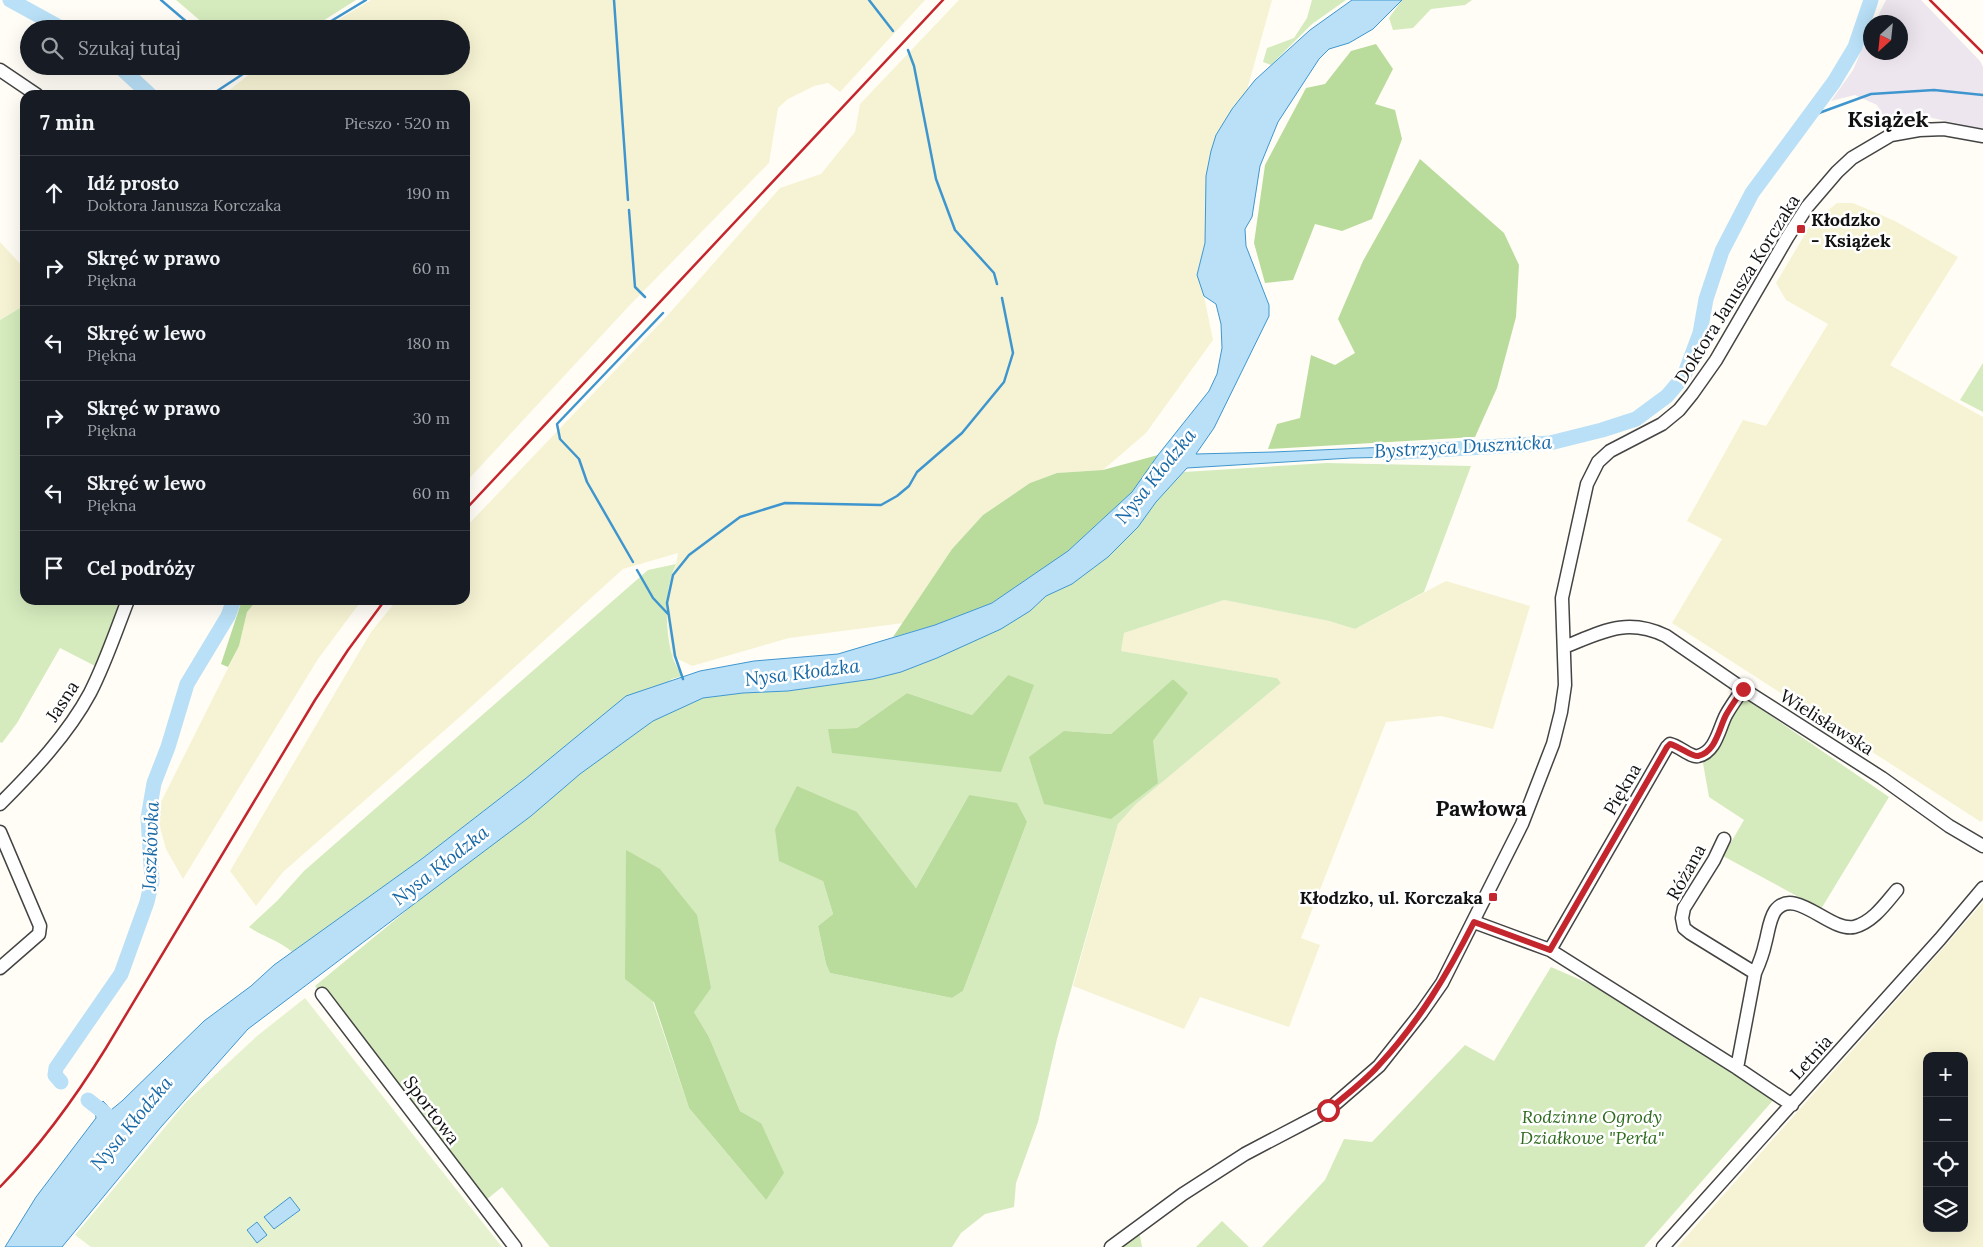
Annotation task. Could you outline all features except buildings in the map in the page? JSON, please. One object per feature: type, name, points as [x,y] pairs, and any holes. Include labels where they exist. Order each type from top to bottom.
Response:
[{"type":"street","points":[[0,70],[30,90]]},
{"type":"street","name":"Doktora Janusza Korczaka","points":[[1111,1247],[1183,1194],[1245,1154],[1328,1110],[1372,1072],[1421,1013],[1442,982],[1522,824],[1562,712],[1564,646],[1561,619],[1562,598],[1579,514],[1592,472],[1598,462],[1610,450],[1662,424],[1679,410],[1716,360],[1807,206],[1846,163],[1864,150],[1890,136],[1919,130],[1944,129],[1983,136]]},
{"type":"street","name":"Jasna","points":[[0,804],[28,776],[67,728],[89,693],[126,605]]},
{"type":"street","name":"Wielisławska","points":[[1564,646],[1619,627],[1637,626],[1666,636],[1743,689],[1882,778],[1950,826],[1983,846]]},
{"type":"street","name":"Piękna","points":[[1550,950],[1667,747],[1670,744],[1674,745],[1694,756],[1704,753],[1717,738],[1727,714],[1743,689]]},
{"type":"street","points":[[0,832],[40,926],[40,934],[0,968]]},
{"type":"street","name":"Różana","points":[[1724,839],[1714,860],[1684,908],[1682,918],[1684,928],[1755,973]]},
{"type":"street","name":"Letnia","points":[[1663,1247],[1940,939],[1983,888]]},
{"type":"street","points":[[1737,1068],[1755,973],[1772,918],[1780,906],[1787,903],[1800,905],[1837,924],[1845,927],[1854,927],[1865,922],[1880,910],[1897,890]]},
{"type":"street","points":[[1474,922],[1550,950],[1792,1105]]},
{"type":"street","name":"Sportowa","points":[[322,994],[515,1247]]},
{"type":"shaded area","points":[[371,0],[925,0],[840,92],[828,83],[814,86],[788,99],[778,108],[769,163],[628,307],[470,478],[470,90],[229,90],[249,75],[470,75],[470,20],[338,20]]},
{"type":"shaded area","points":[[959,0],[1272,0],[1247,90],[1232,109],[1206,176],[1205,243],[1197,275],[1204,296],[1213,340],[1146,433],[1103,470],[1057,473],[1030,483],[983,515],[952,549],[903,623],[789,638],[692,666],[672,656],[666,610],[670,575],[676,564],[678,553],[623,569],[462,715],[283,872],[256,906],[230,871],[371,632],[393,605],[470,605],[470,523],[667,316],[780,188],[821,174],[855,132],[860,104]]},
{"type":"shaded area","points":[[1886,0],[1921,0],[1980,61],[1983,67],[1983,129],[1923,116],[1884,117],[1877,105],[1855,95],[1831,101],[1853,70],[1863,47],[1863,60],[1908,60],[1908,15],[1878,15]]},
{"type":"shaded area","points":[[1837,203],[1853,203],[1895,221],[1958,257],[1890,365],[1983,417],[1983,819],[1981,822],[1672,623],[1722,539],[1687,521],[1743,420],[1766,426],[1828,324],[1786,300],[1776,283],[1811,224]]},
{"type":"shaded area","points":[[0,242],[20,264],[20,308],[0,320]]},
{"type":"shaded area","points":[[1446,581],[1530,606],[1493,729],[1441,716],[1386,722],[1301,938],[1320,945],[1289,1027],[1200,997],[1184,1029],[1073,986],[1118,824],[1136,804],[1281,683],[1277,678],[1120,651],[1124,633],[1224,600],[1329,621],[1355,629]]},
{"type":"shaded area","points":[[253,605],[358,605],[318,659],[183,879],[166,849],[159,824],[161,802],[239,646],[247,612]]},
{"type":"shaded area","points":[[1983,902],[1983,1247],[1677,1247],[1945,946]]},
{"type":"green space","points":[[176,0],[356,0],[324,20],[199,20]]},
{"type":"green space","points":[[1312,0],[1346,0],[1312,24],[1271,65],[1263,62],[1267,48],[1294,38],[1307,18]]},
{"type":"green space","points":[[1402,0],[1472,0],[1465,5],[1431,9],[1413,28],[1393,30],[1389,18]]},
{"type":"green space","points":[[1376,44],[1393,69],[1375,104],[1395,110],[1402,139],[1372,219],[1342,231],[1315,224],[1293,280],[1265,283],[1254,243],[1265,165],[1306,88],[1325,84],[1351,51]]},
{"type":"green space","points":[[1420,159],[1504,233],[1519,265],[1516,317],[1497,388],[1475,437],[1268,449],[1277,424],[1300,418],[1311,355],[1335,365],[1355,353],[1338,319],[1363,261]]},
{"type":"green space","points":[[20,308],[20,605],[122,605],[97,667],[60,648],[17,723],[2,743],[0,742],[0,320]]},
{"type":"green space","points":[[1983,363],[1983,412],[1960,400]]},
{"type":"green space","points":[[1158,455],[1132,492],[1068,551],[1042,569],[992,603],[935,625],[893,637],[952,549],[983,515],[1030,483],[1057,473],[1103,470]]},
{"type":"green space","points":[[1326,463],[1471,466],[1424,592],[1355,629],[1329,621],[1224,600],[1124,633],[1121,651],[1277,678],[1281,683],[1136,804],[1118,824],[1057,1039],[1038,1122],[1016,1183],[1014,1207],[985,1214],[961,1233],[952,1247],[550,1247],[502,1187],[486,1200],[315,986],[424,896],[531,816],[580,774],[653,721],[703,698],[743,693],[788,691],[873,679],[901,672],[937,658],[1030,611],[1046,596],[1072,584],[1108,557],[1138,527],[1156,502],[1184,472]],"holes":[[[1008,675],[1001,771],[828,729],[857,728],[907,693],[972,715]],[[1173,679],[1187,693],[1153,741],[1064,731],[1111,734]],[[969,795],[1027,822],[963,991],[952,998],[830,973],[826,964],[818,926],[833,914],[823,881],[857,812],[916,888]],[[653,1002],[694,1012],[709,1037],[740,1111],[761,1123],[766,1200],[689,1108]]]},
{"type":"green space","points":[[676,564],[669,584],[667,621],[672,655],[682,676],[672,679],[525,779],[423,858],[292,952],[282,944],[249,927],[277,901],[304,871],[648,570]]},
{"type":"green space","points":[[240,605],[253,605],[247,612],[239,646],[228,667],[221,664]]},
{"type":"green space","points":[[1008,675],[1034,685],[1001,772],[832,753],[828,729],[857,728],[907,693],[972,715]]},
{"type":"green space","points":[[1173,679],[1188,693],[1153,741],[1158,783],[1111,819],[1044,804],[1029,757],[1064,731],[1111,734]]},
{"type":"green space","points":[[1742,696],[1889,797],[1821,909],[1723,856],[1744,820],[1709,797],[1703,763],[1721,738]]},
{"type":"green space","points":[[797,786],[857,812],[916,888],[969,795],[1017,803],[1027,822],[963,991],[952,998],[830,973],[826,964],[818,926],[833,914],[823,881],[779,861],[775,829]]},
{"type":"green space","points":[[626,850],[660,869],[697,915],[711,988],[694,1012],[709,1037],[740,1111],[761,1123],[784,1173],[766,1200],[689,1108],[654,1002],[625,979]]},
{"type":"green space","name":"Rodzinne Ogrody Działkowe \"Perła\"","points":[[1551,967],[1597,987],[1776,1097],[1644,1247],[1262,1247],[1325,1180],[1344,1139],[1372,1142],[1465,1045],[1494,1061]]},
{"type":"green space","points":[[305,998],[502,1247],[91,1247],[75,1235],[186,1102],[257,1036]]},
{"type":"green space","points":[[1222,1221],[1249,1247],[1196,1247]]},
{"type":"green space","points":[[1139,1230],[1142,1247],[1116,1247]]},
{"type":"water","name":"Nysa Kłodzka","points":[[1352,0],[1402,0],[1373,29],[1349,43],[1329,49],[1319,59],[1278,122],[1260,166],[1252,217],[1245,229],[1246,246],[1269,305],[1269,316],[1214,428],[1196,454],[1411,446],[1402,457],[1351,458],[1187,468],[1156,502],[1138,527],[1108,557],[1072,584],[1046,596],[1030,611],[1001,629],[901,672],[873,679],[788,691],[743,693],[703,698],[653,721],[580,774],[531,816],[248,1029],[161,1127],[62,1247],[5,1247],[36,1197],[96,1118],[95,1110],[103,1101],[111,1110],[204,1021],[251,986],[274,965],[423,858],[525,779],[626,696],[700,671],[754,661],[838,654],[935,625],[992,603],[1068,551],[1132,492],[1158,455],[1209,391],[1217,374],[1222,348],[1221,324],[1216,304],[1204,296],[1197,275],[1205,243],[1206,176],[1216,135],[1232,109],[1255,80],[1310,30]]},
{"type":"water","points":[[290,1197],[300,1210],[274,1229],[264,1217]]},
{"type":"water","points":[[257,1222],[267,1235],[257,1243],[247,1230]]},
{"type":"waterway","name":"Jaszkówka","points":[[10,0],[47,20]]},
{"type":"waterway","points":[[161,0],[184,20]]},
{"type":"waterway","points":[[333,20],[366,0]]},
{"type":"waterway","points":[[614,0],[628,200]]},
{"type":"waterway","points":[[869,0],[893,31]]},
{"type":"waterway","name":"Bystrzyca Dusznicka","points":[[1386,453],[1550,443],[1636,419],[1667,396],[1684,376],[1700,333],[1706,299],[1722,251],[1752,193],[1834,82],[1855,47],[1871,0]]},
{"type":"waterway","points":[[908,50],[914,66],[936,179],[955,230],[994,273],[997,284]]},
{"type":"waterway","name":"Jaszkówka","points":[[129,75],[145,90]]},
{"type":"waterway","points":[[219,90],[241,75]]},
{"type":"waterway","name":"Bystrzyca Dusznicka","points":[[1808,117],[1871,94],[1934,90],[1983,95]]},
{"type":"waterway","points":[[629,210],[635,287],[645,297]]},
{"type":"waterway","points":[[683,679],[675,656],[667,603],[673,575],[689,555],[740,517],[785,503],[881,505],[897,496],[909,486],[917,472],[962,433],[1004,382],[1013,353],[1002,298]]},
{"type":"waterway","points":[[633,562],[587,482],[579,459],[560,439],[557,424],[663,313]]},
{"type":"waterway","points":[[637,570],[653,598],[669,615]]},
{"type":"waterway","name":"Jaszkówka","points":[[61,1082],[55,1075],[56,1068],[121,974],[147,902],[152,881],[148,818],[154,783],[168,747],[187,684],[228,616],[232,605]]},
{"type":"waterway","name":"Jaszkówka","points":[[88,1100],[112,1119]]},
{"type":"railway","points":[[470,505],[943,0]]},
{"type":"railway","points":[[1930,0],[1983,53]]},
{"type":"railway","points":[[0,1187],[43,1138],[70,1103],[94,1067],[315,700],[348,650],[381,605]]},
{"type":"place","name":"Kłodzko - Książek","points":[[1801,229]]},
{"type":"place","name":"Kłodzko, ul. Korczaka","points":[[1493,897]]},
{"type":"district","name":"Książek","points":[[1888,119]]},
{"type":"district","name":"Pawłowa","points":[[1481,808]]},
{"type":"route","points":[[1328,1110],[1378,1066],[1421,1013],[1442,982],[1474,922],[1550,950],[1667,747],[1670,744],[1679,746],[1694,756],[1704,753],[1717,738],[1723,720],[1743,689]]}]
